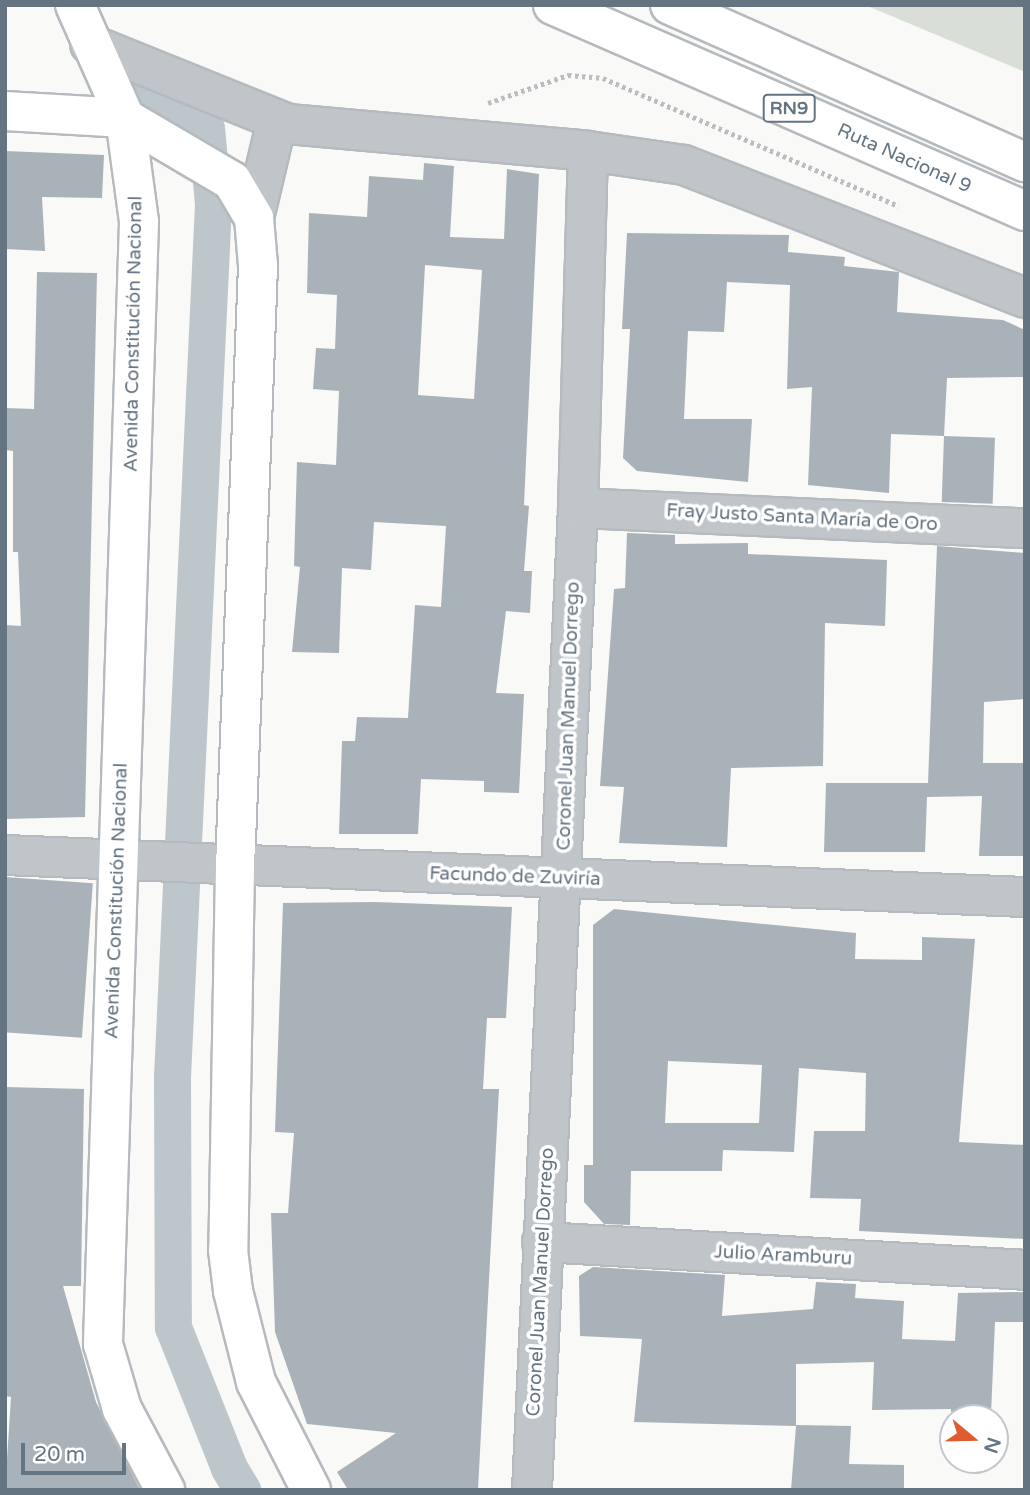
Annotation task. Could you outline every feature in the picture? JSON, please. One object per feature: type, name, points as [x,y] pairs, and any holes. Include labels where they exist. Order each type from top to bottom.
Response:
[{"type":"main road","name":"Avenida Constitución Nacional","points":[[75,5],[125,118],[139,222],[133,862],[103,1344],[122,1409],[165,1490]]},
{"type":"main road","name":"Ruta Nacional 9","points":[[552,5],[1025,212]]},
{"type":"main road","name":"RN9","points":[[670,5],[1025,162]]},
{"type":"main road","points":[[5,111],[125,118],[232,181],[254,218],[258,266],[221,866],[228,1250],[233,1291],[256,1382],[311,1490]]},
{"type":"street","points":[[90,44],[277,121],[588,151],[684,165],[1025,298]]},
{"type":"street","points":[[254,218],[277,121]]},
{"type":"street","name":"Coronel Juan Manuel Dorrego","points":[[532,1490],[578,509],[588,151]]},
{"type":"street","name":"Fray Justo Santa María de Oro","points":[[578,509],[1025,528]]},
{"type":"street","name":"Facundo de Zuviría","points":[[5,855],[221,866],[1025,897]]},
{"type":"street","name":"Julio Aramburu","points":[[542,1242],[1025,1270]]},
{"type":"shaded area","points":[[865,5],[1025,5],[1025,72]]},
{"type":"building","points":[[5,151],[104,155],[102,198],[42,197],[45,251],[5,249]]},
{"type":"building","points":[[424,163],[454,166],[450,237],[504,239],[507,169],[539,174],[524,505],[529,506],[524,571],[532,571],[530,613],[506,611],[496,693],[524,694],[519,793],[484,792],[484,781],[421,779],[418,834],[339,834],[342,741],[355,741],[357,717],[408,718],[415,605],[441,607],[446,526],[374,522],[371,570],[342,568],[339,653],[292,652],[300,567],[294,566],[297,462],[336,465],[339,391],[313,389],[316,348],[335,349],[337,295],[307,293],[309,213],[367,217],[369,176],[423,180]],"holes":[[[425,265],[482,270],[474,399],[418,395]]]},
{"type":"building","points":[[627,233],[789,235],[788,252],[845,257],[844,266],[899,272],[897,312],[1003,320],[1025,330],[1025,377],[947,378],[944,436],[891,434],[889,493],[808,485],[812,387],[787,389],[790,285],[727,282],[724,332],[688,331],[684,419],[752,419],[748,482],[637,471],[623,458],[630,329],[622,329]]},
{"type":"building","points":[[37,272],[97,273],[85,817],[5,819],[5,625],[21,626],[18,552],[13,552],[13,451],[5,450],[5,408],[34,409]]},
{"type":"building","points":[[944,436],[995,438],[993,504],[942,502]]},
{"type":"building","points":[[627,533],[675,535],[675,544],[748,543],[748,554],[887,560],[885,626],[825,623],[823,766],[731,768],[727,847],[619,843],[624,787],[600,786],[614,589],[625,588]]},
{"type":"building","points":[[937,546],[1025,553],[1025,699],[984,702],[983,763],[1025,763],[1024,856],[979,856],[982,796],[927,797],[925,852],[824,852],[826,783],[928,783]]},
{"type":"building","points":[[5,877],[93,883],[82,1038],[5,1032]]},
{"type":"building","points":[[375,902],[512,907],[506,1018],[487,1018],[483,1089],[499,1089],[478,1490],[348,1490],[337,1472],[396,1433],[307,1424],[275,1332],[271,1213],[288,1213],[294,1133],[275,1132],[283,903]]},
{"type":"building","points":[[614,909],[856,933],[855,959],[922,960],[922,937],[975,939],[959,1142],[1025,1145],[1025,1239],[859,1231],[861,1199],[810,1198],[814,1131],[865,1131],[866,1073],[799,1068],[794,1152],[723,1150],[722,1171],[631,1171],[630,1225],[604,1224],[584,1202],[584,1165],[593,1165],[593,925]],"holes":[[[668,1061],[762,1065],[759,1123],[665,1123]]]},
{"type":"building","points":[[5,1087],[84,1089],[81,1286],[63,1286],[96,1402],[140,1490],[5,1490],[11,1397],[5,1396]]},
{"type":"building","points":[[593,1267],[725,1275],[722,1316],[813,1309],[816,1282],[856,1284],[855,1298],[904,1301],[902,1339],[955,1341],[958,1293],[1025,1292],[1025,1322],[995,1322],[991,1404],[939,1404],[939,1409],[872,1410],[874,1362],[796,1364],[796,1425],[851,1426],[849,1464],[904,1465],[904,1490],[791,1490],[796,1426],[634,1422],[642,1339],[580,1336],[579,1276]]},
{"type":"waterway","points":[[115,62],[206,128],[213,204],[172,1077],[173,1327],[229,1468],[242,1490]]}]
